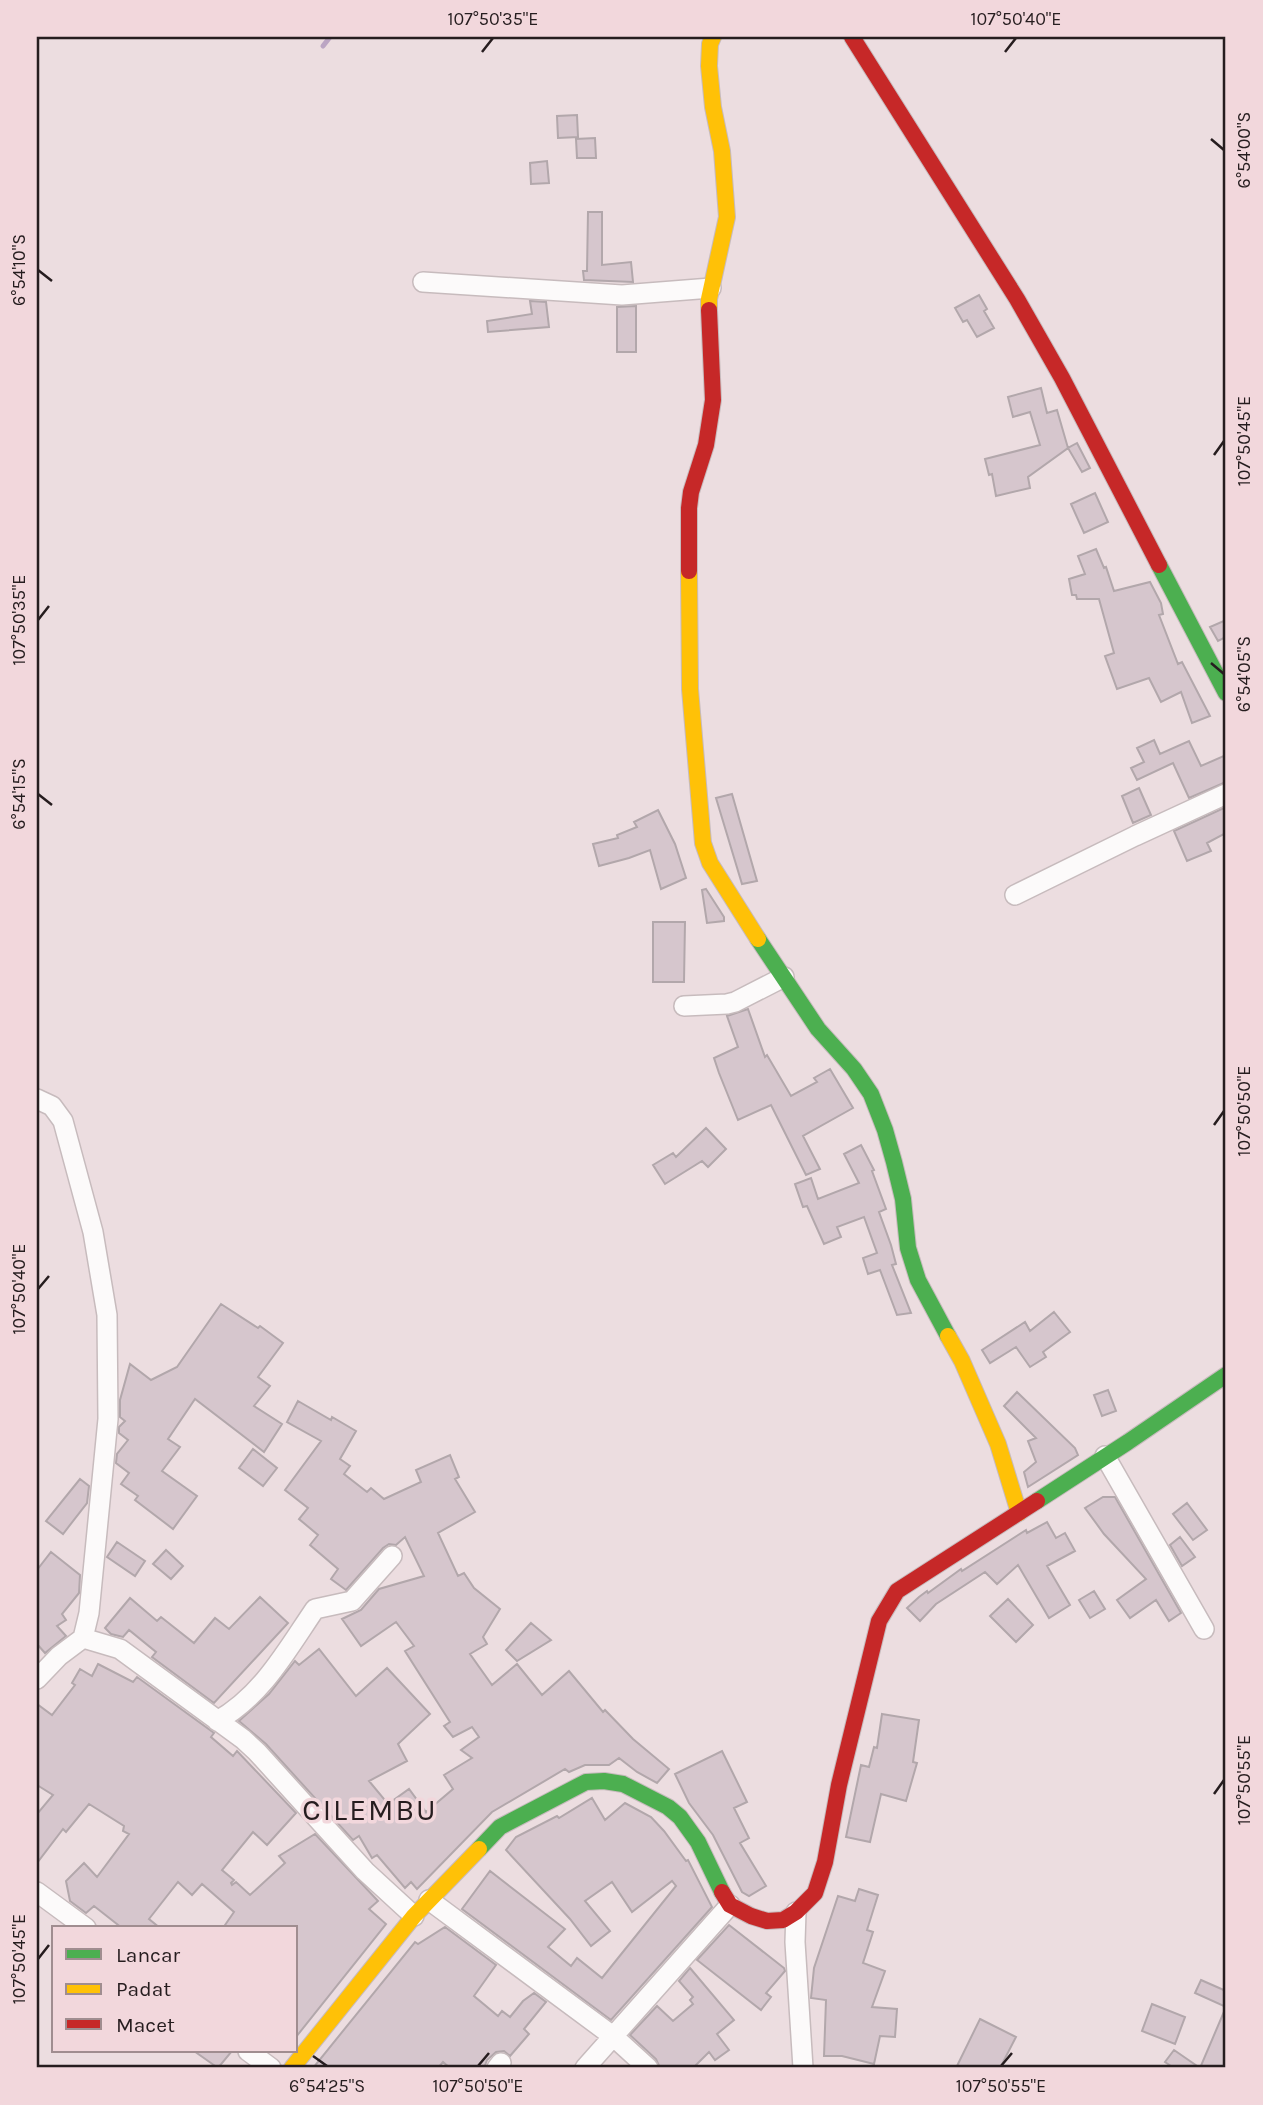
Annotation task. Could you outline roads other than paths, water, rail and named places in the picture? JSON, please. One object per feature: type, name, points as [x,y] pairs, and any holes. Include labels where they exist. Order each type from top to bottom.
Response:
[{"type":"street","points":[[713,37],[709,66],[713,107],[722,151],[727,217],[711,288],[709,311],[713,400],[706,445],[691,492],[689,508],[690,689],[703,843],[710,863],[726,890],[818,1029],[854,1069],[871,1094],[894,1162],[903,1199],[908,1248],[918,1280],[962,1361],[998,1444],[1019,1513]]},
{"type":"street","points":[[852,37],[1010,288],[1049,355],[1226,693]]},
{"type":"street","points":[[423,282],[622,295],[711,288]]},
{"type":"street","points":[[1015,894],[1226,794]]},
{"type":"street","points":[[684,1006],[735,1002],[784,977]]},
{"type":"street","points":[[37,1100],[52,1106],[63,1121],[93,1232],[107,1315],[108,1419],[89,1613],[83,1638],[59,1656],[37,1679]]},
{"type":"street","points":[[292,2068],[414,1916],[500,1827],[586,1782],[623,1784],[668,1807],[680,1817],[698,1842],[730,1905],[751,1916],[767,1920],[783,1920],[796,1912],[816,1893],[825,1862],[858,1702],[882,1613],[897,1591],[1226,1375]]},
{"type":"street","points":[[1105,1456],[1203,1629]]},
{"type":"street","points":[[217,1721],[251,1697],[315,1609],[352,1601],[392,1556]]},
{"type":"street","points":[[83,1638],[120,1649],[243,1739],[365,1871],[414,1916]]},
{"type":"street","points":[[37,1892],[83,1926]]},
{"type":"street","points":[[429,1900],[614,2037],[648,2068]]},
{"type":"street","points":[[585,2068],[730,1905]]},
{"type":"street","points":[[796,1912],[795,1942],[803,2068]]},
{"type":"street","points":[[249,2052],[271,2068]]},
{"type":"waterway","points":[[323,46],[330,37]]},
{"type":"district","name":"CILEMBU","points":[[370,1810]]}]
